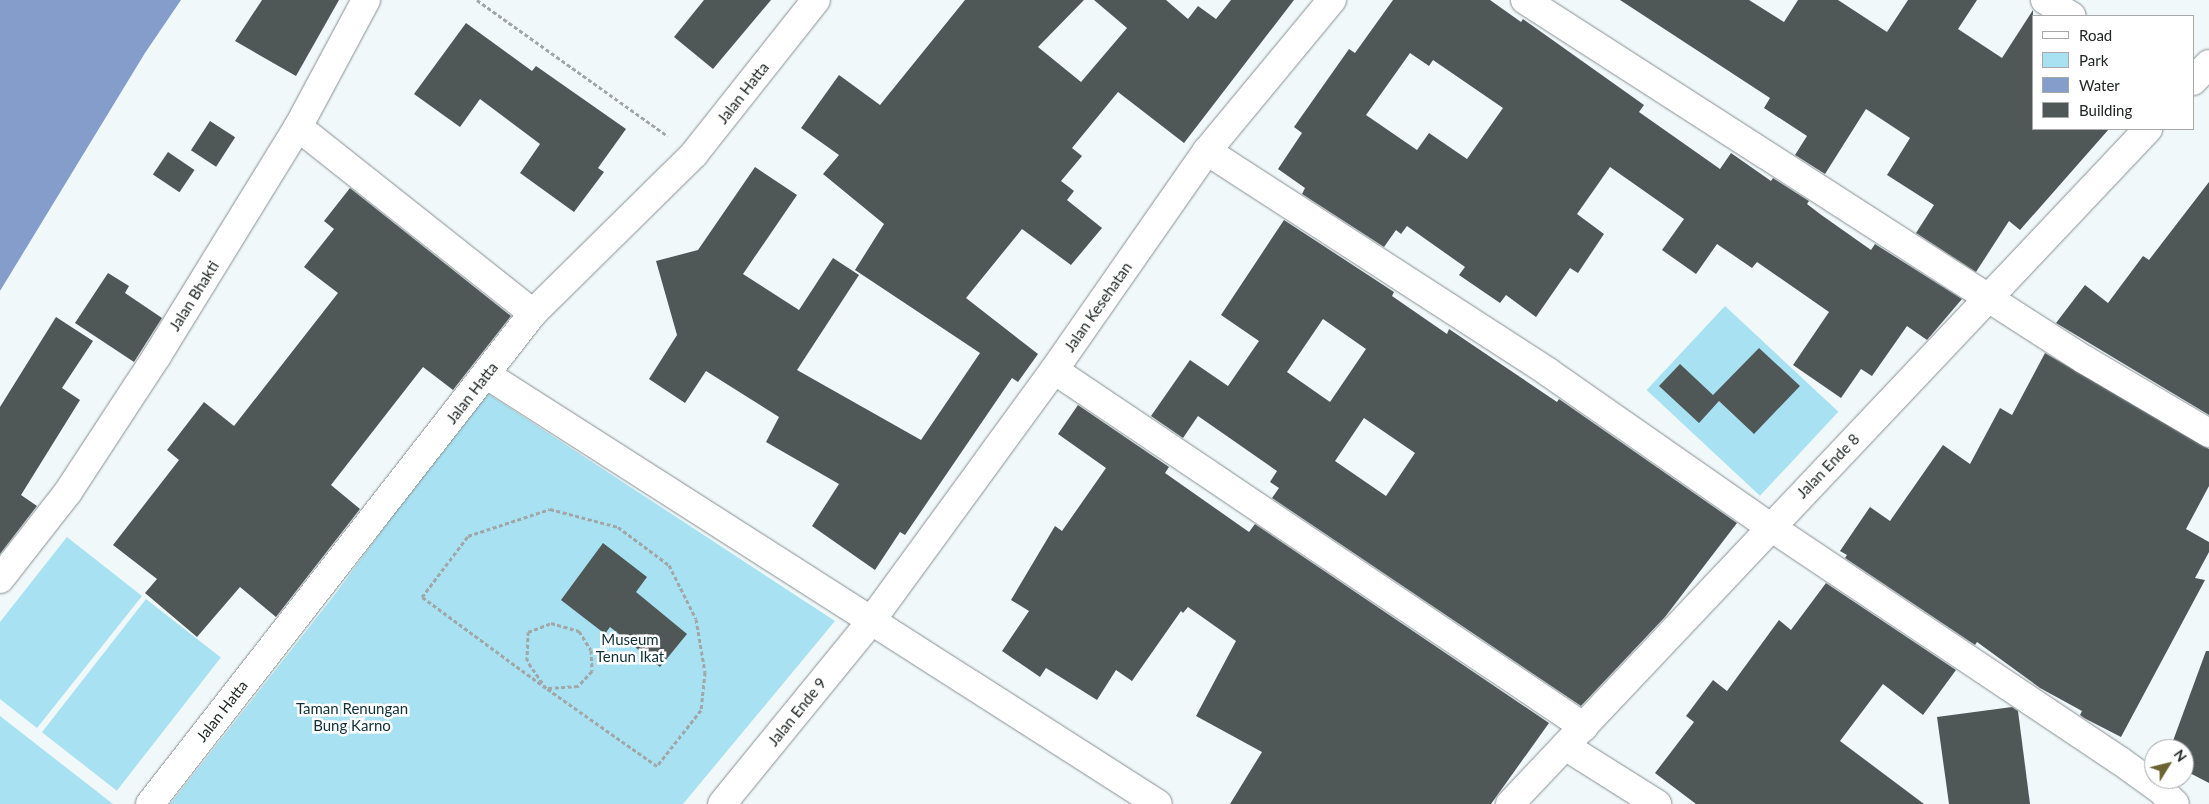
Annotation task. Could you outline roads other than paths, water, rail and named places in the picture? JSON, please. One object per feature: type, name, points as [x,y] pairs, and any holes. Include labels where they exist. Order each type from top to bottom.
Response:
[{"type":"main road","name":"Jalan Bhakti","points":[[0,579],[68,492],[298,127],[366,0]]},
{"type":"main road","name":"Jalan Hatta","points":[[150,804],[487,375],[532,313],[694,154],[816,0]]},
{"type":"main road","name":"Jalan Kesehatan","points":[[871,621],[1054,370],[1207,151],[1332,0]]},
{"type":"main road","points":[[1525,0],[1990,299],[2209,433]]},
{"type":"main road","points":[[2045,0],[2070,15]]},
{"type":"main road","points":[[2194,79],[2209,64]]},
{"type":"main road","points":[[298,127],[532,313]]},
{"type":"main road","name":"Jalan Ende 8","points":[[1510,804],[1769,526],[1990,299],[2147,130]]},
{"type":"main road","points":[[1207,151],[1548,372],[1769,526],[2119,760],[2162,790],[2175,804]]},
{"type":"main road","points":[[1054,370],[1575,736],[1657,804]]},
{"type":"main road","points":[[487,375],[1158,804]]},
{"type":"main road","name":"Jalan Ende 9","points":[[722,804],[871,621]]},
{"type":"water","points":[[0,0],[181,0],[145,53],[0,291]]},
{"type":"park label","name":"Museum Tenun Ikat","points":[[630,648]]},
{"type":"park label","name":"Taman Renungan Bung Karno","points":[[352,716]]}]
